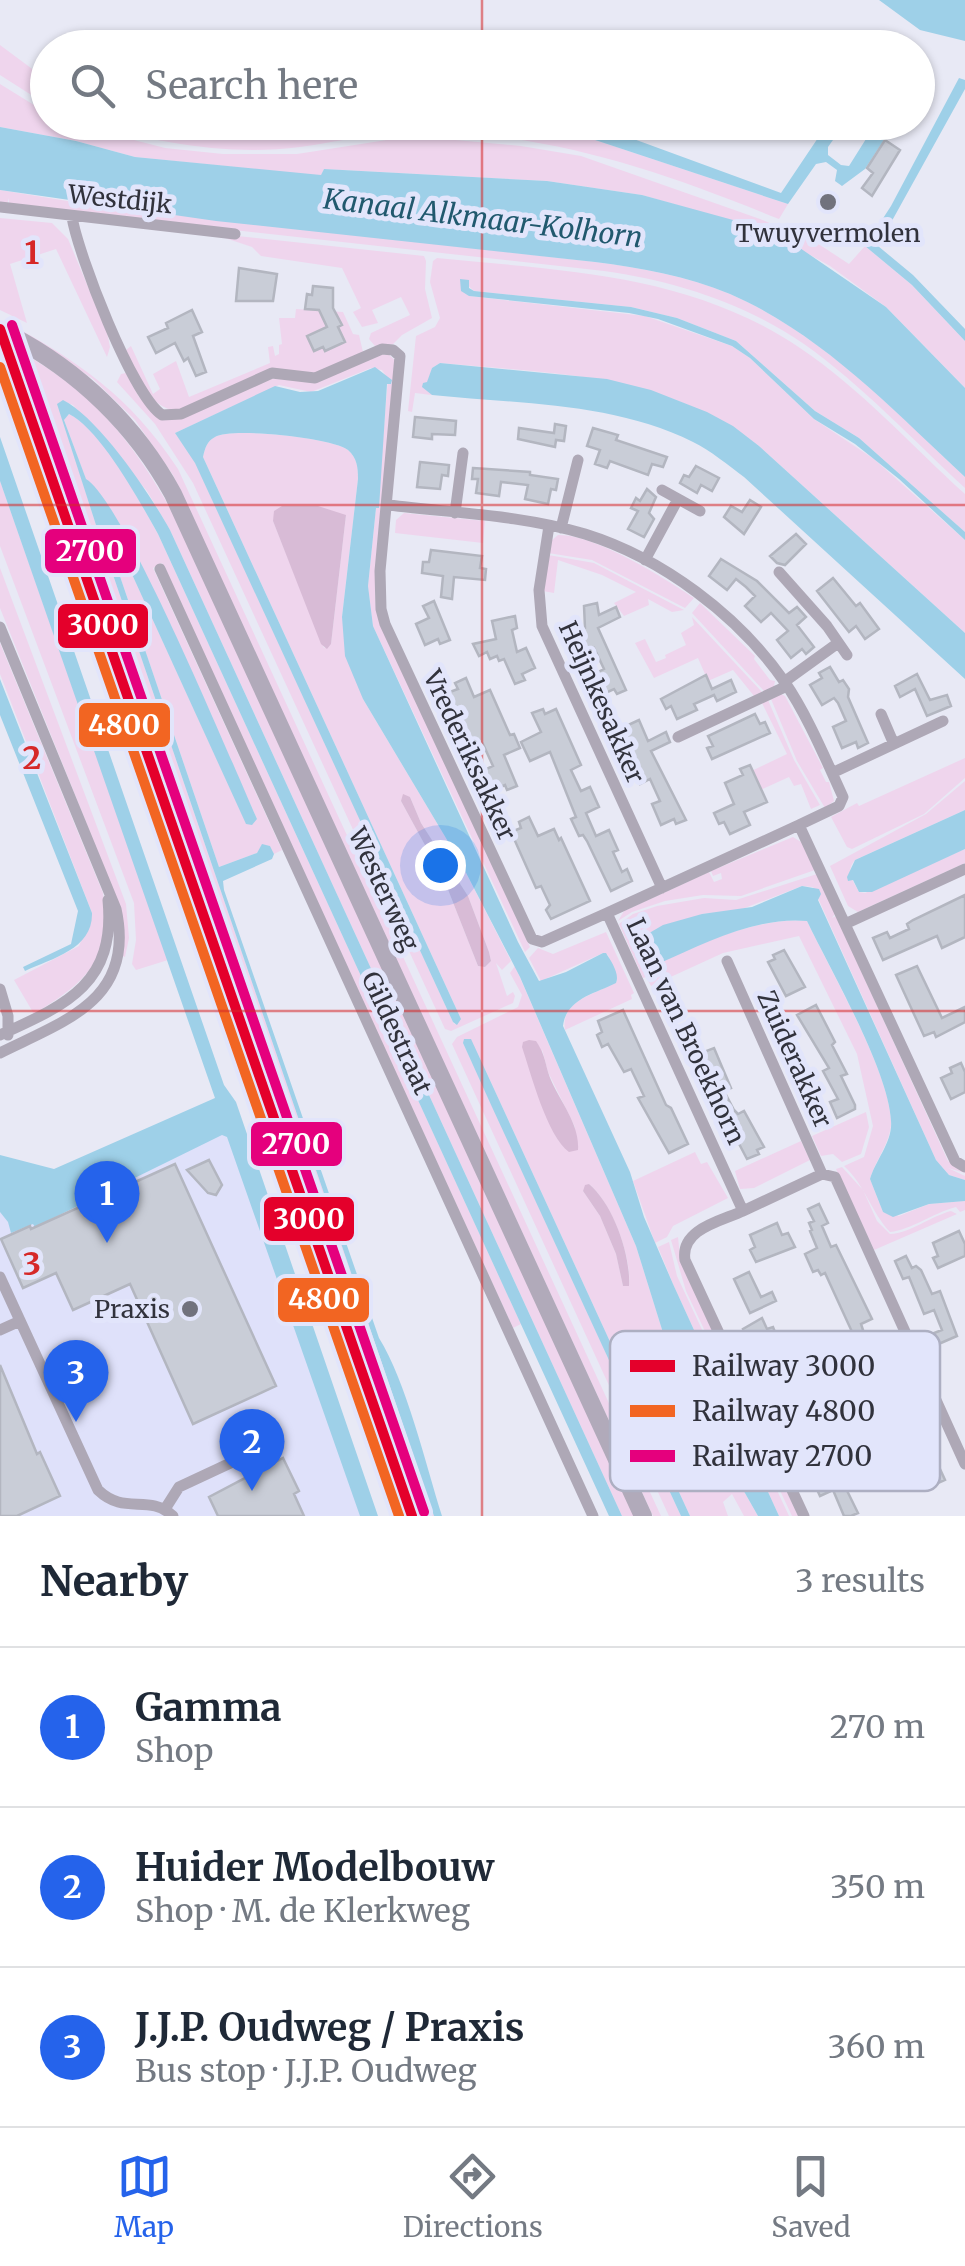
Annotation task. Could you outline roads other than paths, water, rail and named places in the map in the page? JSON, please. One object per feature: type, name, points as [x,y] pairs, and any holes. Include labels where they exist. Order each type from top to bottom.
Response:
[{"type":"main road","name":"Westerweg","points":[[10,336],[71,373],[96,394],[132,434],[173,494],[610,1442]]},
{"type":"main road","name":"Westerweg","points":[[632,1491],[644,1516]]},
{"type":"street","name":"Westdijk","points":[[0,207],[235,234]]},
{"type":"street","name":"Vrederiksakker","points":[[72,217],[78,244],[126,362],[152,408],[164,416],[174,416],[264,376],[277,373],[307,380],[382,349],[397,352],[402,361],[380,590],[385,624],[528,934],[535,942],[542,942],[607,913]]},
{"type":"street","points":[[456,513],[463,453]]},
{"type":"street","points":[[555,527],[578,460]]},
{"type":"street","points":[[662,490],[700,511]]},
{"type":"street","points":[[645,560],[678,498]]},
{"type":"street","points":[[389,505],[586,534],[645,560],[704,599],[740,631],[786,684],[832,772],[843,802],[800,825],[955,1162],[965,1167]]},
{"type":"street","name":"Heijnkesakker","points":[[555,527],[539,590],[542,626],[662,888]]},
{"type":"street","name":"Gildestraat","points":[[160,569],[593,1516]]},
{"type":"street","points":[[779,572],[847,655]]},
{"type":"street","points":[[0,626],[116,910],[119,941],[116,959],[93,1001],[68,1022],[4,1051],[8,1016],[0,989]]},
{"type":"street","points":[[678,737],[786,684],[838,644]]},
{"type":"street","points":[[881,714],[893,742]]},
{"type":"street","points":[[832,772],[943,721]]},
{"type":"street","name":"Laan van Broekhorn","points":[[744,1211],[607,913],[800,825]]},
{"type":"street","points":[[845,924],[965,869]]},
{"type":"street","points":[[4,1033],[66,1003],[89,981],[106,946],[106,886]]},
{"type":"street","name":"Zuiderakker","points":[[726,961],[822,1174],[835,1177],[905,1331]]},
{"type":"street","points":[[718,1331],[685,1260],[684,1250],[690,1237],[822,1174]]},
{"type":"street","points":[[0,1277],[98,1490],[112,1508],[153,1505],[169,1512],[179,1487],[238,1459]]},
{"type":"street","points":[[0,1330],[20,1321]]},
{"type":"street","name":"Zuiderakker","points":[[940,1409],[965,1464]]},
{"type":"street","points":[[792,1491],[804,1516]]},
{"type":"water","points":[[879,0],[965,0],[965,41],[935,34],[935,30],[920,30]]},
{"type":"water","points":[[959,78],[965,80],[965,89],[878,246],[913,275],[965,329],[965,341],[912,285],[865,246],[926,140],[935,140],[935,123]]},
{"type":"water","name":"Kanaal Alkmaar-Kolhorn","points":[[0,127],[30,133],[30,140],[71,140],[135,157],[321,175],[324,169],[547,181],[642,195],[744,223],[797,246],[886,307],[965,388],[965,477],[826,352],[764,311],[714,288],[612,264],[216,221],[0,190]]},
{"type":"water","points":[[595,140],[636,140],[781,193],[817,140],[833,140],[828,155],[849,166],[865,140],[884,140],[865,169],[842,186],[835,181],[837,170],[826,162],[816,164],[788,204]]},
{"type":"water","points":[[460,279],[469,280],[469,288],[474,291],[631,307],[677,318],[736,341],[815,411],[859,438],[965,532],[965,540],[899,479],[855,444],[814,419],[750,358],[732,346],[658,319],[629,313],[469,296],[461,291]]},
{"type":"water","points":[[440,363],[607,379],[651,390],[733,426],[965,633],[965,679],[744,477],[700,446],[662,429],[598,412],[432,395],[422,387],[423,383]]},
{"type":"water","points":[[375,367],[392,380],[387,384],[379,508],[368,586],[373,626],[539,981],[603,953],[614,968],[616,983],[575,1003],[563,1026],[630,1172],[644,1217],[694,1331],[662,1331],[636,1246],[520,977],[462,865],[363,699],[345,656],[342,617],[358,479],[353,456],[348,450],[323,442],[240,433],[212,439],[203,457],[461,1019],[457,1025],[195,463],[175,433],[275,386],[300,392],[318,391]]},
{"type":"water","points":[[63,400],[92,423],[137,478],[170,530],[622,1516],[609,1516],[158,534],[106,451],[69,414],[64,420],[86,479],[103,498],[150,581],[257,819],[252,825],[246,824],[125,559],[119,549],[110,547],[219,867],[257,853],[262,844],[270,846],[274,854],[272,859],[223,881],[224,890],[379,1338],[407,1400],[442,1516],[434,1516],[57,404]]},
{"type":"water","points":[[0,437],[378,1516],[360,1516],[227,1137],[222,1135],[35,1227],[33,1224],[11,1233],[0,1212],[0,1155],[54,1169],[215,1098],[0,481]]},
{"type":"water","points":[[0,679],[92,913],[91,925],[79,944],[25,971],[23,967],[71,944],[78,911],[0,715]]},
{"type":"water","points":[[965,810],[965,849],[872,892],[859,892],[853,880],[848,881],[855,860]]},
{"type":"water","points":[[802,886],[819,889],[818,900],[936,1160],[949,1175],[965,1180],[965,1201],[929,1204],[893,1217],[883,1212],[870,1179],[889,1136],[888,1100],[870,1048],[807,921],[750,927],[660,963],[649,963],[639,939],[663,925],[702,914],[752,907]]},
{"type":"water","points":[[464,1039],[471,1039],[610,1342],[610,1362],[492,1107]]},
{"type":"water","points":[[669,1491],[679,1491],[690,1516],[681,1516]]},
{"type":"water","points":[[744,1491],[768,1491],[779,1516],[758,1516]]},
{"type":"rail line","name":"2700","points":[[12,325],[424,1512]]},
{"type":"rail line","name":"3000","points":[[0,329],[412,1516]]},
{"type":"rail line","name":"4800","points":[[0,367],[399,1516]]},
{"type":"place","name":"Twuyvermolen","points":[[828,202]]},
{"type":"place","name":"Gamma","points":[[107,1243]]},
{"type":"place","name":"Praxis","points":[[190,1309]]},
{"type":"place","name":"J.J.P. Oudweg / Praxis","points":[[76,1422]]},
{"type":"place","name":"Huider Modelbouw","points":[[252,1491]]}]
